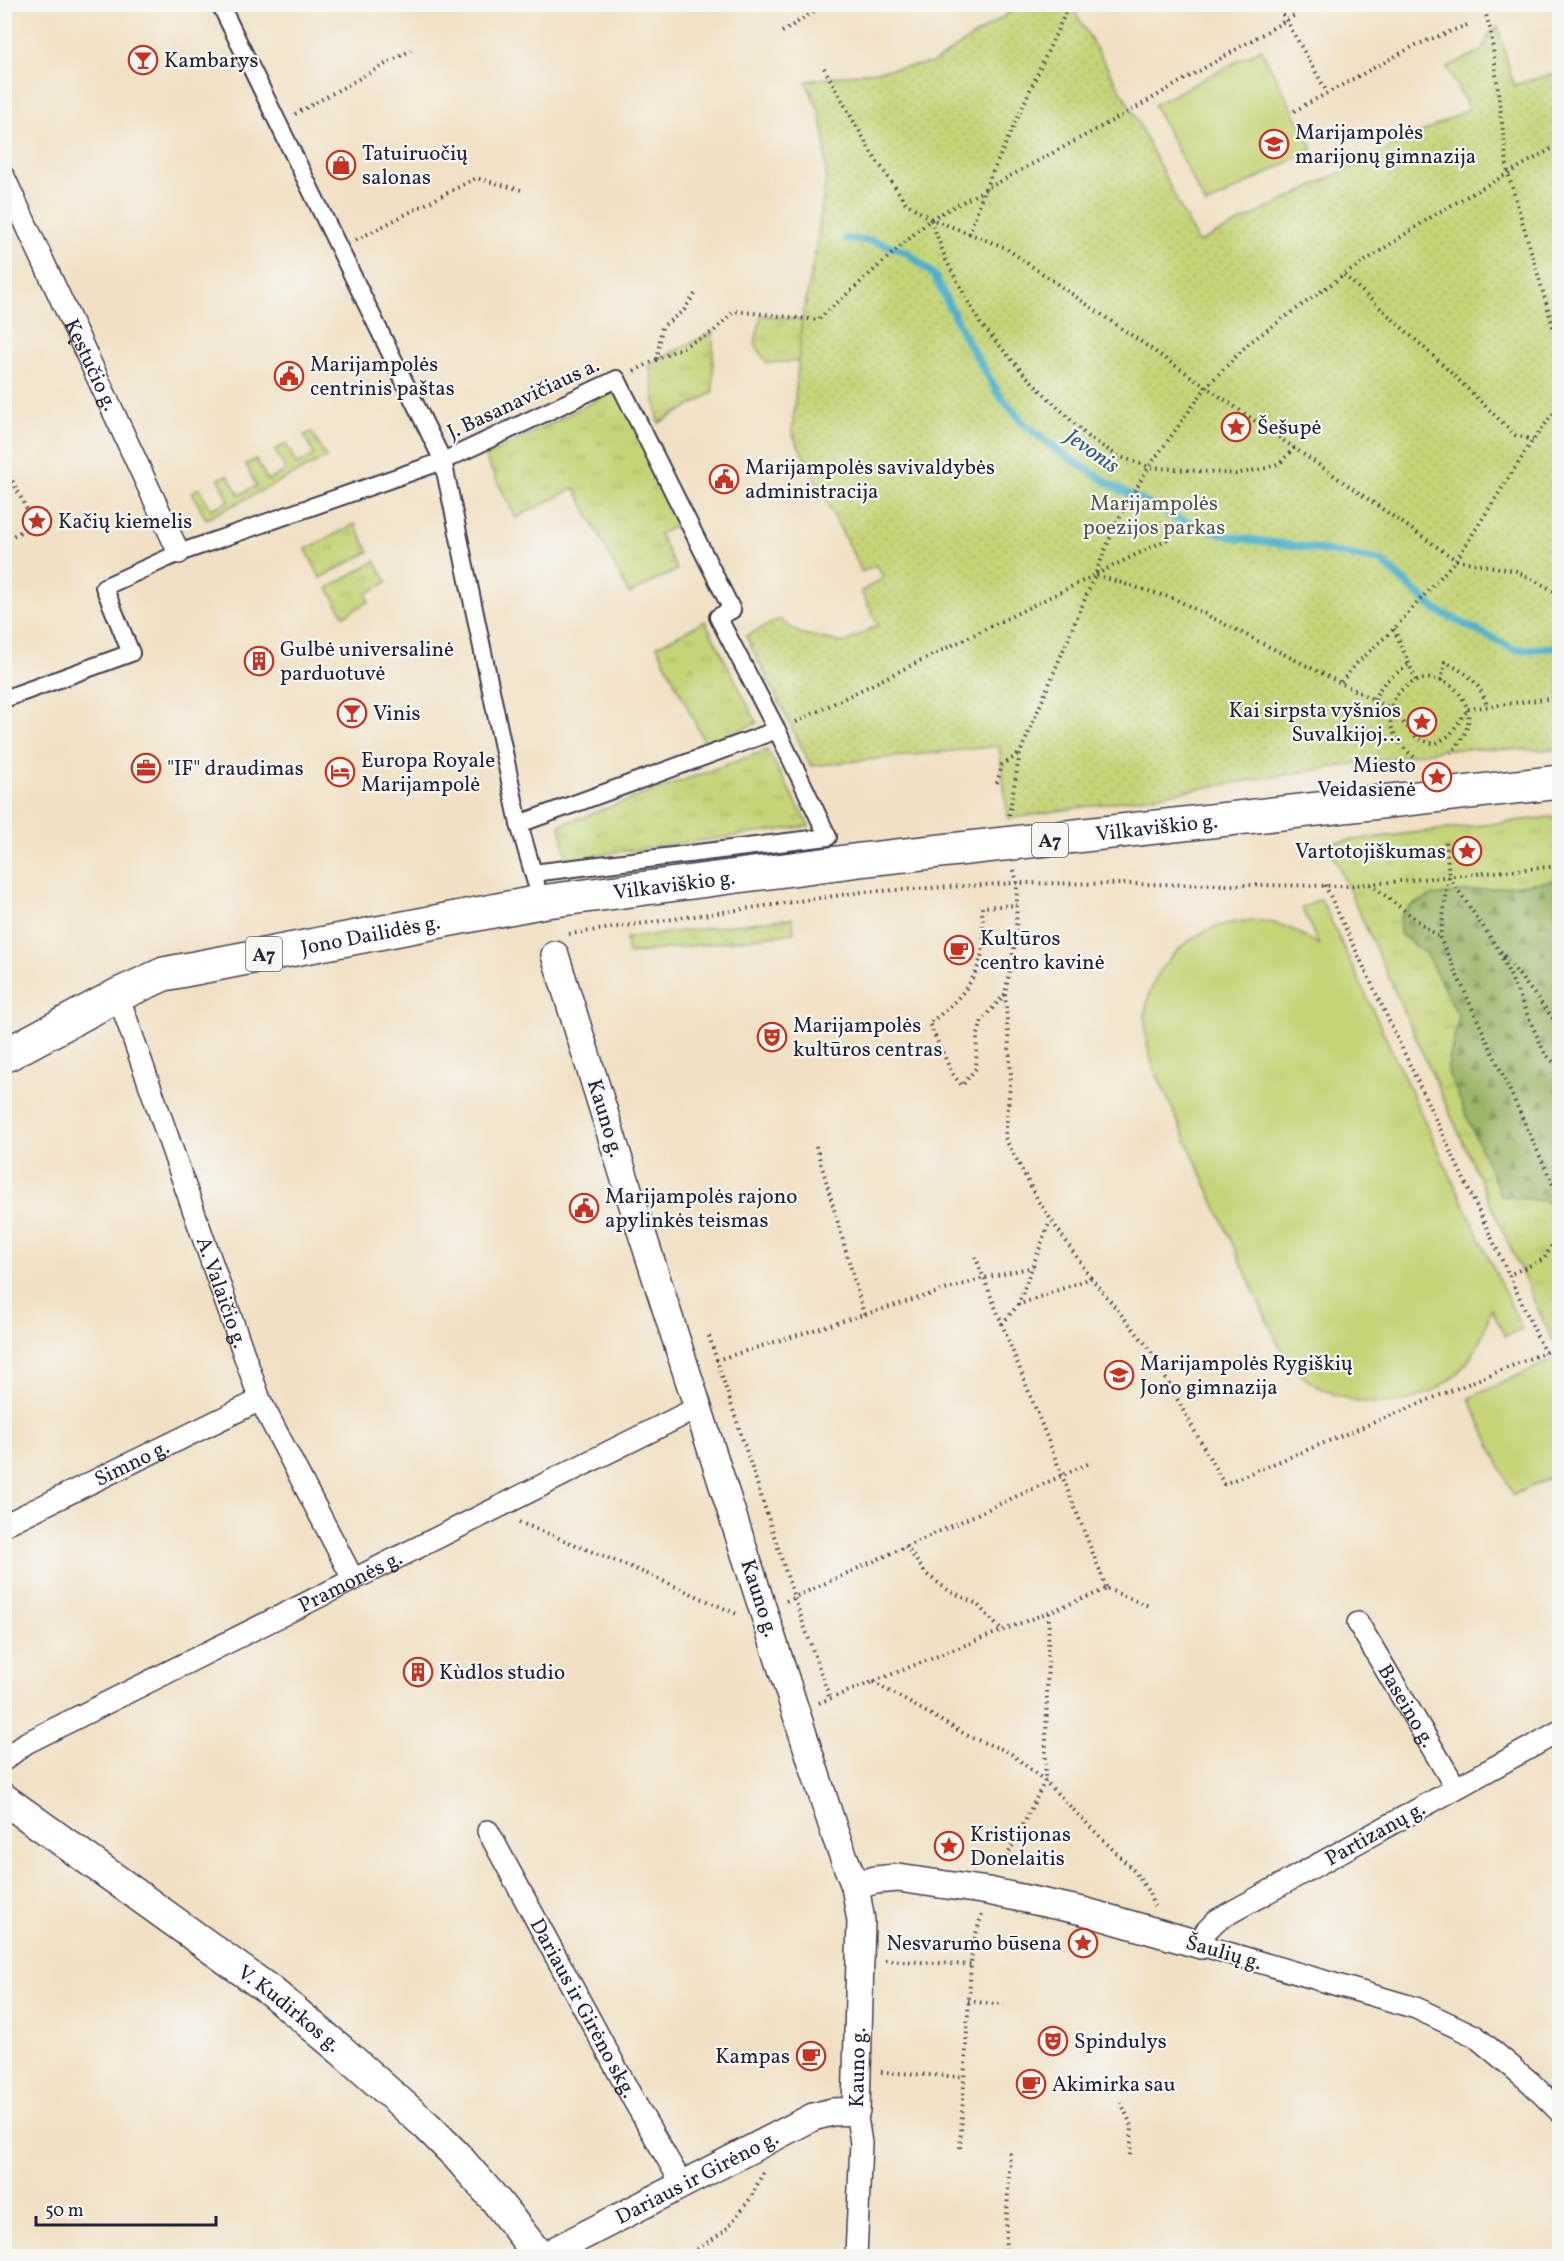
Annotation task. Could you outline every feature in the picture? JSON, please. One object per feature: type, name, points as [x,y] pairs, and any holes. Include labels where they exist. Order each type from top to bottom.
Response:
[{"type":"highway","name":"Vilkaviškio g.","points":[[537,886],[860,860],[1010,845],[1560,782]]},
{"type":"highway","name":"Jono Dailidės g.","points":[[4,1056],[118,995],[164,974],[537,886]]},
{"type":"main road","name":"V. Kudirkos g.","points":[[4,1799],[272,1992],[341,2050],[427,2126],[456,2155],[497,2202],[539,2256]]},
{"type":"street","name":"J. Basanavičiaus a.","points":[[220,4],[443,461],[519,824],[537,886]]},
{"type":"street","name":"Kęstučio g.","points":[[4,177],[179,553]]},
{"type":"street","name":"J. Basanavičiaus a.","points":[[4,699],[131,653],[104,587],[179,553],[443,461],[617,379],[732,610],[718,617],[777,730]]},
{"type":"street","points":[[519,824],[777,730],[828,837],[537,886]]},
{"type":"street","name":"Kauno g.","points":[[557,945],[637,1218],[836,1837],[855,1886],[861,1921],[856,2111],[861,2143],[856,2256]]},
{"type":"street","name":"A. Valaičio g.","points":[[118,995],[260,1400],[353,1579]]},
{"type":"street","name":"Simno g.","points":[[4,1525],[260,1400]]},
{"type":"street","name":"Pramonės g.","points":[[4,1760],[26,1743],[699,1407]]},
{"type":"street","name":"Baseino g.","points":[[1358,1623],[1456,1788]]},
{"type":"street","name":"Partizanų g.","points":[[1202,1945],[1206,1931],[1216,1920],[1560,1731]]},
{"type":"street","name":"Dariaus ir Girėno skg.","points":[[488,1831],[634,2101],[682,2184]]},
{"type":"street","name":"Šaulių g.","points":[[855,1886],[875,1880],[898,1878],[988,1891],[1083,1911],[1416,2008],[1475,2036],[1530,2082],[1560,2112]]},
{"type":"street","name":"Dariaus ir Girėno g.","points":[[544,2256],[813,2117],[832,2112],[856,2111]]},
{"type":"path","points":[[782,32],[820,8],[818,4]]},
{"type":"path","points":[[969,234],[984,190],[1068,7],[1072,4]]},
{"type":"path","points":[[1277,4],[1327,92]]},
{"type":"path","points":[[1483,4],[1491,32],[1508,173],[1560,350]]},
{"type":"path","points":[[617,379],[712,332],[734,310],[802,320],[818,320],[931,219],[1132,110],[1297,14]]},
{"type":"path","points":[[1294,111],[1416,45],[1467,25]]},
{"type":"path","points":[[278,123],[411,50]]},
{"type":"path","points":[[824,68],[871,152],[906,203],[931,219],[1004,248],[1456,560],[1516,571],[1560,594]]},
{"type":"path","points":[[1560,144],[1434,215],[1344,275],[1249,343],[1207,386],[1149,467],[1116,523],[1020,753],[1008,819],[1023,819],[1010,845],[1017,883],[1016,938],[1005,994],[1011,1074],[1005,1138],[1051,1220],[1091,1278],[1149,1348],[1224,1484],[1560,1346]]},
{"type":"path","points":[[339,249],[476,178],[525,191]]},
{"type":"path","points":[[931,219],[946,260],[980,323],[1024,375],[1088,436],[1118,456],[1149,467],[1236,474],[1280,464],[1295,447]]},
{"type":"path","points":[[1344,275],[1442,364],[1515,435],[1533,440]]},
{"type":"path","points":[[656,360],[662,327],[684,310],[697,291]]},
{"type":"path","points":[[1341,682],[1357,663],[1394,629],[1456,560],[1533,440],[1560,405]]},
{"type":"path","points":[[1555,412],[1560,427]]},
{"type":"path","points":[[4,465],[35,525],[4,540]]},
{"type":"path","points":[[777,730],[1168,539]]},
{"type":"path","points":[[1095,575],[1175,599],[1341,682],[1390,708],[1418,739],[1435,747],[1450,735],[1468,709],[1560,697]]},
{"type":"path","points":[[1394,629],[1416,680]]},
{"type":"path","points":[[1440,681],[1445,662],[1461,670],[1475,682],[1485,696],[1487,707]]},
{"type":"path","points":[[1373,699],[1385,682],[1409,664]]},
{"type":"path","points":[[1414,757],[1399,743],[1394,734],[1389,718],[1390,708],[1395,696],[1404,686],[1416,680],[1433,678],[1449,683],[1461,694],[1468,709],[1468,724],[1464,737],[1451,753]]},
{"type":"path","points":[[997,783],[1002,765],[1020,753]]},
{"type":"path","points":[[1440,938],[1449,876],[1446,842]]},
{"type":"path","points":[[557,945],[862,892],[1017,883],[1369,884],[1560,866]]},
{"type":"path","points":[[1449,876],[1497,947],[1560,1027]]},
{"type":"path","points":[[1369,884],[1440,938],[1560,1200]]},
{"type":"path","points":[[1325,885],[1545,1353]]},
{"type":"path","points":[[1005,994],[982,1020],[977,1038],[976,1068],[962,1086],[951,1073],[929,1023],[948,1010],[966,990],[978,966],[983,946],[982,908],[1017,905]]},
{"type":"path","points":[[1497,947],[1545,1054],[1560,1068]]},
{"type":"path","points":[[816,1146],[864,1314]]},
{"type":"path","points":[[1002,1324],[1018,1305],[1051,1220]]},
{"type":"path","points":[[1509,1275],[1544,1259],[1560,1231]]},
{"type":"path","points":[[975,1256],[1107,1589]]},
{"type":"path","points":[[716,1360],[984,1278],[1033,1267]]},
{"type":"path","points":[[1018,1305],[1091,1278]]},
{"type":"path","points":[[709,1336],[794,1598],[830,1699]]},
{"type":"path","points":[[490,1511],[767,1620],[794,1598],[1092,1462]]},
{"type":"path","points":[[906,1546],[926,1574],[948,1590],[977,1604],[1002,1630]]},
{"type":"path","points":[[796,1712],[1107,1589],[1151,1608]]},
{"type":"path","points":[[873,1682],[972,1738],[1009,1752],[1045,1781],[1135,1872],[1148,1890],[1154,1906],[1158,1934]]},
{"type":"path","points":[[860,1958],[971,1965]]},
{"type":"path","points":[[968,2001],[1004,2005]]},
{"type":"path","points":[[857,2070],[964,2077]]},
{"type":"path","points":[[1121,2102],[1132,2127],[1130,2156]]},
{"type":"path","points":[[687,2256],[725,2231],[750,2199],[783,2133]]},
{"type":"path","points":[[1005,2256],[1010,2150]]},
{"type":"green space","name":"Marijampolės poezijos parkas","points":[[1021,5],[1071,5],[1132,110],[1198,243],[1469,109],[1447,67],[1481,51],[1491,32],[1498,27],[1514,85],[1559,72],[1559,750],[1448,749],[1008,819],[999,746],[811,766],[746,636],[779,619],[799,633],[844,643],[878,625],[861,591],[884,578],[876,565],[862,572],[792,433],[802,320],[816,249],[826,176],[825,141],[820,113],[806,81],[933,63]]},
{"type":"green space","points":[[1261,49],[1313,149],[1206,205],[1154,105]]},
{"type":"green space","points":[[761,315],[802,320],[799,361],[767,363],[755,344]]},
{"type":"green space","points":[[713,332],[713,392],[659,423],[649,364]]},
{"type":"green space","points":[[617,390],[684,522],[659,534],[677,570],[629,594],[575,488],[516,518],[485,457]]},
{"type":"green space","points":[[312,432],[326,458],[206,519],[192,492],[199,488],[211,509],[229,501],[219,479],[228,475],[239,495],[256,486],[246,464],[256,459],[268,481],[286,470],[275,450],[286,444],[297,465],[314,455],[304,435]]},
{"type":"green space","points":[[355,524],[369,552],[320,578],[306,549]]},
{"type":"green space","points":[[375,561],[387,582],[366,594],[369,601],[344,616],[328,588]]},
{"type":"green space","points":[[705,621],[757,723],[705,743],[657,646]]},
{"type":"green space","points":[[767,750],[809,826],[567,859],[560,825]]},
{"type":"green space","points":[[1559,816],[1559,880],[1432,896],[1400,934],[1426,954],[1459,1017],[1447,1070],[1549,1202],[1559,1228],[1559,1337],[1552,1340],[1328,843]]},
{"type":"green space","points":[[1560,880],[1559,1228],[1549,1202],[1501,1196],[1447,1070],[1459,1017],[1426,954],[1400,934],[1400,917],[1412,905],[1432,896]]},
{"type":"green space","points":[[1321,899],[1522,1329],[1505,1336],[1491,1308],[1478,1344],[1457,1373],[1439,1387],[1419,1397],[1397,1402],[1374,1403],[1351,1400],[1329,1392],[1304,1377],[1286,1356],[1275,1338],[1153,1066],[1146,1036],[1145,1016],[1149,994],[1159,973],[1188,941],[1208,930],[1229,923],[1251,921],[1280,925],[1319,945],[1302,908]]},
{"type":"green space","points":[[792,918],[794,933],[628,954],[626,938]]},
{"type":"green space","points":[[1559,1357],[1559,1474],[1513,1495],[1469,1398]]},
{"type":"waterway","name":"Jevonis","points":[[846,239],[874,241],[907,252],[934,275],[966,339],[998,393],[1024,424],[1063,454],[1113,486],[1176,518],[1232,537],[1381,561],[1436,610],[1516,650],[1560,647]]},
{"type":"place","name":"Kambarys","points":[[143,60]]},
{"type":"place","name":"Marijampolės marijonų gimnazija","points":[[1274,144]]},
{"type":"place","name":"Tatuiruočių salonas","points":[[341,165]]},
{"type":"place","name":"Marijampolės centrinis paštas","points":[[289,376]]},
{"type":"place","name":"Šešupė","points":[[1236,427]]},
{"type":"place","name":"Marijampolės savivaldybės administracija","points":[[724,479]]},
{"type":"place","name":"Kačių kiemelis","points":[[37,521]]},
{"type":"place","name":"Gulbė universalinė parduotuvė","points":[[259,661]]},
{"type":"place","name":"Vinis","points":[[352,713]]},
{"type":"place","name":"Kai sirpsta vyšnios Suvalkijoj...","points":[[1422,722]]},
{"type":"place","name":"\"IF\" draudimas","points":[[146,768]]},
{"type":"place","name":"Europa Royale Marijampolė","points":[[340,772]]},
{"type":"place","name":"Miesto Veidasienė","points":[[1437,777]]},
{"type":"place","name":"Vartotojiškumas","points":[[1467,851]]},
{"type":"place","name":"Kultūros centro kavinė","points":[[959,950]]},
{"type":"place","name":"Marijampolės kultūros centras","points":[[772,1037]]},
{"type":"place","name":"Marijampolės rajono apylinkės teismas","points":[[584,1208]]},
{"type":"place","name":"Marijampolės Rygiškių Jono gimnazija","points":[[1119,1375]]},
{"type":"place","name":"Kùdlos studio","points":[[418,1672]]},
{"type":"place","name":"Kristijonas Donelaitis","points":[[949,1846]]},
{"type":"place","name":"Nesvarumo būsena","points":[[1083,1943]]},
{"type":"place","name":"Spindulys","points":[[1053,2041]]},
{"type":"place","name":"Kampas","points":[[811,2056]]},
{"type":"place","name":"Akimirka sau","points":[[1031,2084]]}]
